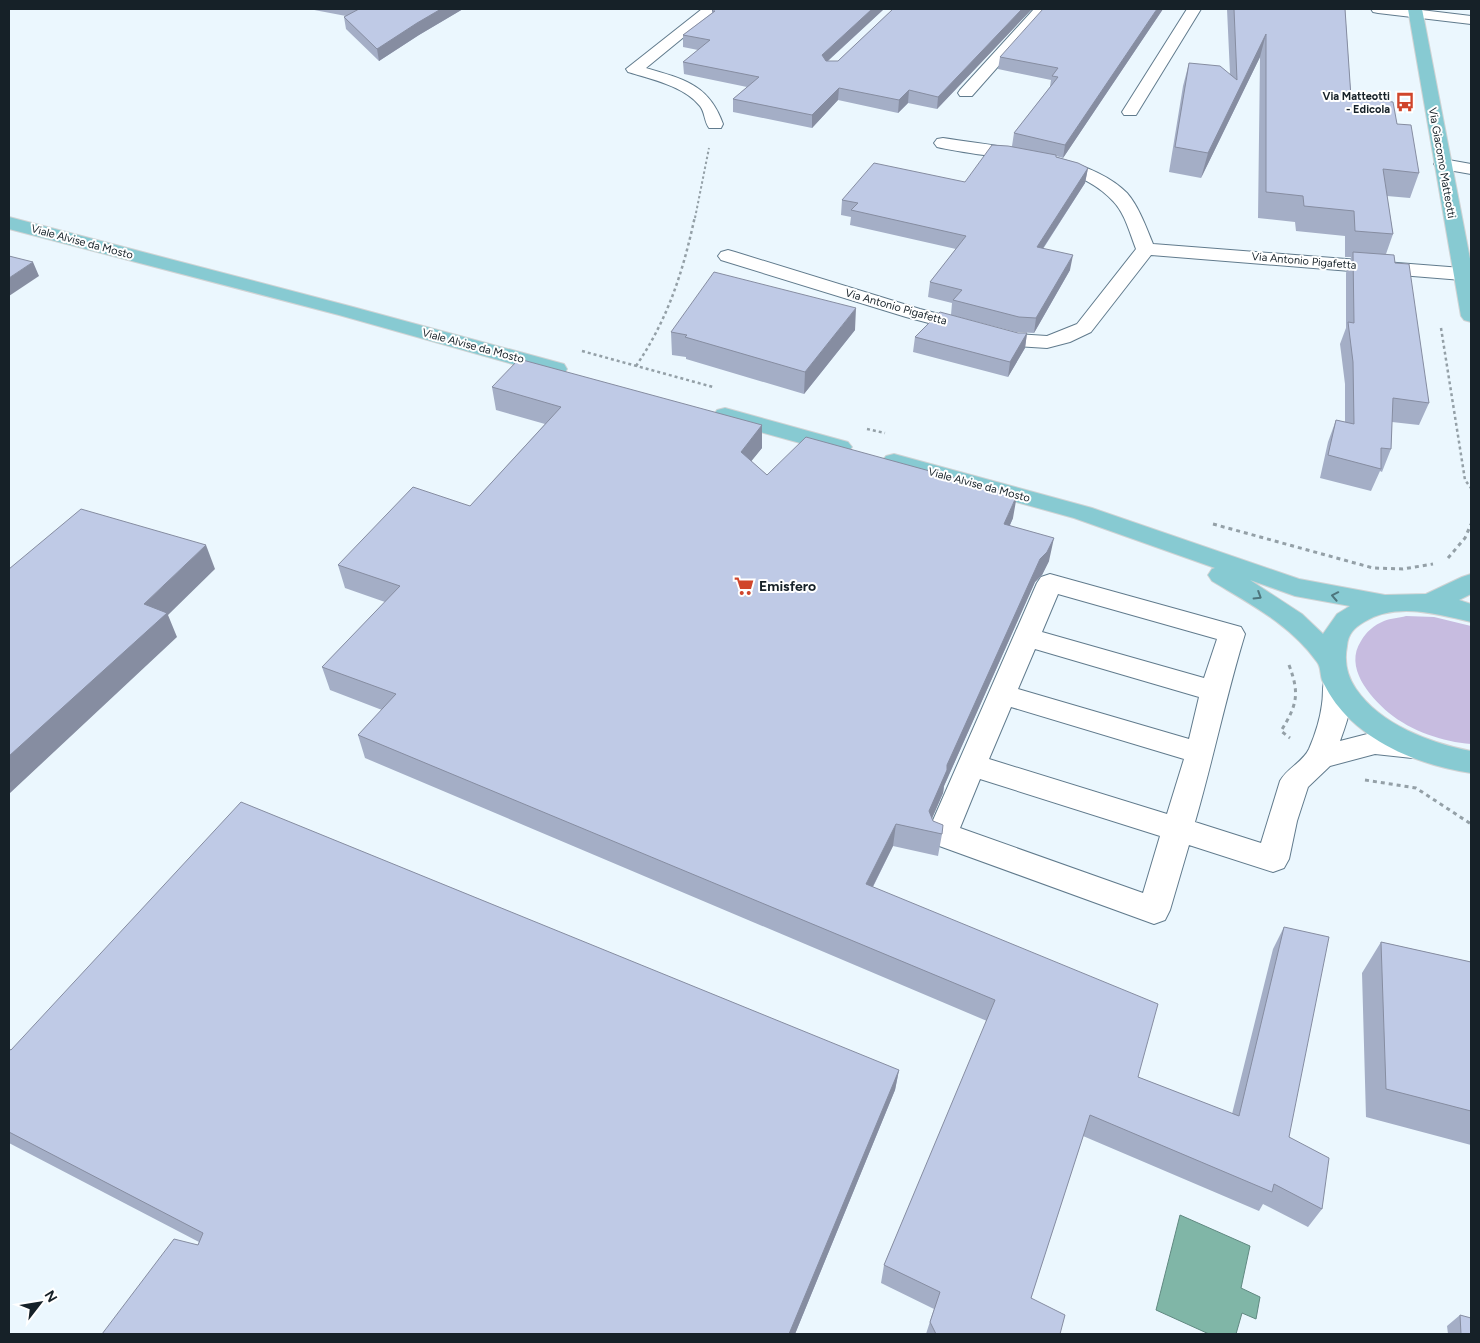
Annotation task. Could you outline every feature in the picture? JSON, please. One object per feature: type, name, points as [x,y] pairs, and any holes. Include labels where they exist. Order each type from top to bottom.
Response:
[{"type":"main road","name":"Via Giacomo Matteotti","points":[[1415,11],[1471,316]]},
{"type":"main road","name":"Viale Alvise da Mosto","points":[[9,223],[346,311],[577,374]]},
{"type":"main road","name":"Viale Alvise da Mosto","points":[[701,409],[1083,513],[1295,587],[1384,604]]},
{"type":"main road","name":"Viale Alvise da Mosto","points":[[1137,533],[1218,573],[1293,620],[1334,670],[1354,705],[1379,728],[1422,750]]},
{"type":"main road","points":[[1432,603],[1471,584]]},
{"type":"main road","points":[[1334,670],[1334,639],[1344,624],[1361,611],[1384,604],[1406,602],[1432,603],[1471,613]]},
{"type":"main road","points":[[1422,750],[1454,761],[1471,762]]},
{"type":"main road","points":[[1422,750],[1471,781]]},
{"type":"street","points":[[711,9],[634,69],[667,79],[694,92],[710,107],[714,124]]},
{"type":"street","points":[[966,93],[1042,9]]},
{"type":"street","points":[[1130,112],[1194,9]]},
{"type":"street","points":[[1378,9],[1415,11],[1471,20]]},
{"type":"street","points":[[944,143],[1060,164],[1087,174],[1109,187],[1122,199],[1146,249]]},
{"type":"street","points":[[1443,164],[1471,169]]},
{"type":"street","name":"Via Antonio Pigafetta","points":[[728,256],[913,313],[1016,340],[1033,342],[1047,342],[1063,338],[1084,328],[1146,249],[1462,274]]},
{"type":"street","points":[[1050,583],[1232,634],[1214,692],[1200,753],[1154,910],[942,834],[1050,583]]},
{"type":"street","points":[[1027,637],[1214,692]]},
{"type":"street","points":[[1320,758],[1332,725],[1337,702],[1334,670]]},
{"type":"street","points":[[1002,694],[1200,753]]},
{"type":"street","points":[[972,766],[1273,860],[1282,821],[1295,781],[1320,758],[1375,743],[1422,750]]},
{"type":"path","points":[[636,366],[661,324],[678,283],[690,242],[714,124]]},
{"type":"path","points":[[1440,320],[1465,480],[1471,487]]},
{"type":"path","points":[[1287,660],[1294,675],[1297,695],[1295,709],[1281,732],[1293,740]]},
{"type":"path","points":[[1362,780],[1416,788],[1471,824]]},
{"type":"shaded area","points":[[1406,616],[1434,617],[1471,626],[1471,744],[1449,741],[1407,725],[1381,706],[1361,680],[1355,661],[1363,638],[1380,623],[1389,619]]},
{"type":"shaded area","points":[[1180,1215],[1250,1246],[1241,1288],[1260,1297],[1256,1319],[1242,1313],[1236,1334],[1209,1334],[1156,1310]]},
{"type":"building","points":[[359,9],[441,9],[377,49],[344,17]]},
{"type":"building","points":[[714,9],[872,9],[822,55],[826,61],[838,61],[893,9],[1022,9],[938,97],[909,90],[899,100],[839,88],[812,115],[733,99],[759,77],[683,62],[710,40],[683,35],[715,11],[712,11]]},
{"type":"building","points":[[1043,9],[1157,9],[1065,145],[1014,133],[1058,77],[1052,76],[1058,68],[1000,57]]},
{"type":"building","points":[[1234,9],[1345,9],[1351,97],[1393,102],[1397,124],[1411,125],[1419,173],[1383,169],[1393,234],[1355,231],[1354,211],[1304,206],[1303,196],[1266,192],[1266,34],[1208,153],[1175,147],[1189,63],[1220,66],[1237,80]]},
{"type":"building","points":[[992,145],[1056,155],[1056,157],[1088,168],[1037,247],[1073,255],[1036,318],[1019,317],[953,300],[962,290],[930,282],[966,236],[851,210],[858,203],[842,200],[874,163],[965,182]]},
{"type":"building","points":[[1353,252],[1394,255],[1395,263],[1409,264],[1429,403],[1393,398],[1391,449],[1381,448],[1381,469],[1328,455],[1336,420],[1354,424],[1353,362],[1348,322],[1354,323]]},
{"type":"building","points":[[9,256],[33,262],[9,278]]},
{"type":"building","points":[[714,272],[856,308],[805,372],[685,337],[687,335],[671,332]]},
{"type":"building","points":[[940,312],[1018,333],[1027,333],[1010,362],[915,337]]},
{"type":"building","points":[[519,359],[762,425],[741,452],[767,475],[806,437],[1017,495],[1004,524],[1054,538],[1047,552],[1040,559],[947,765],[947,770],[929,811],[933,821],[943,825],[942,834],[896,824],[866,884],[1158,1004],[1138,1077],[1239,1116],[1284,927],[1329,937],[1289,1137],[1329,1158],[1322,1209],[1274,1184],[1272,1192],[1090,1115],[1031,1298],[1065,1315],[1060,1334],[936,1334],[930,1322],[940,1292],[884,1265],[995,1000],[358,735],[396,694],[322,667],[400,586],[338,565],[413,487],[470,506],[561,407],[492,387]]},
{"type":"building","points":[[81,509],[206,545],[144,604],[167,613],[9,756],[9,569]]},
{"type":"building","points":[[241,802],[899,1070],[789,1334],[102,1334],[174,1239],[198,1245],[203,1233],[9,1132],[9,1049],[11,1050]]},
{"type":"building","points":[[1381,942],[1471,962],[1471,1111],[1386,1089]]},
{"type":"building","points":[[1460,1315],[1471,1318],[1471,1334],[1461,1334]]},
{"type":"place","name":"Via Matteotti - Edicola","points":[[1405,102]]},
{"type":"place","name":"Emisfero","points":[[744,586]]}]
